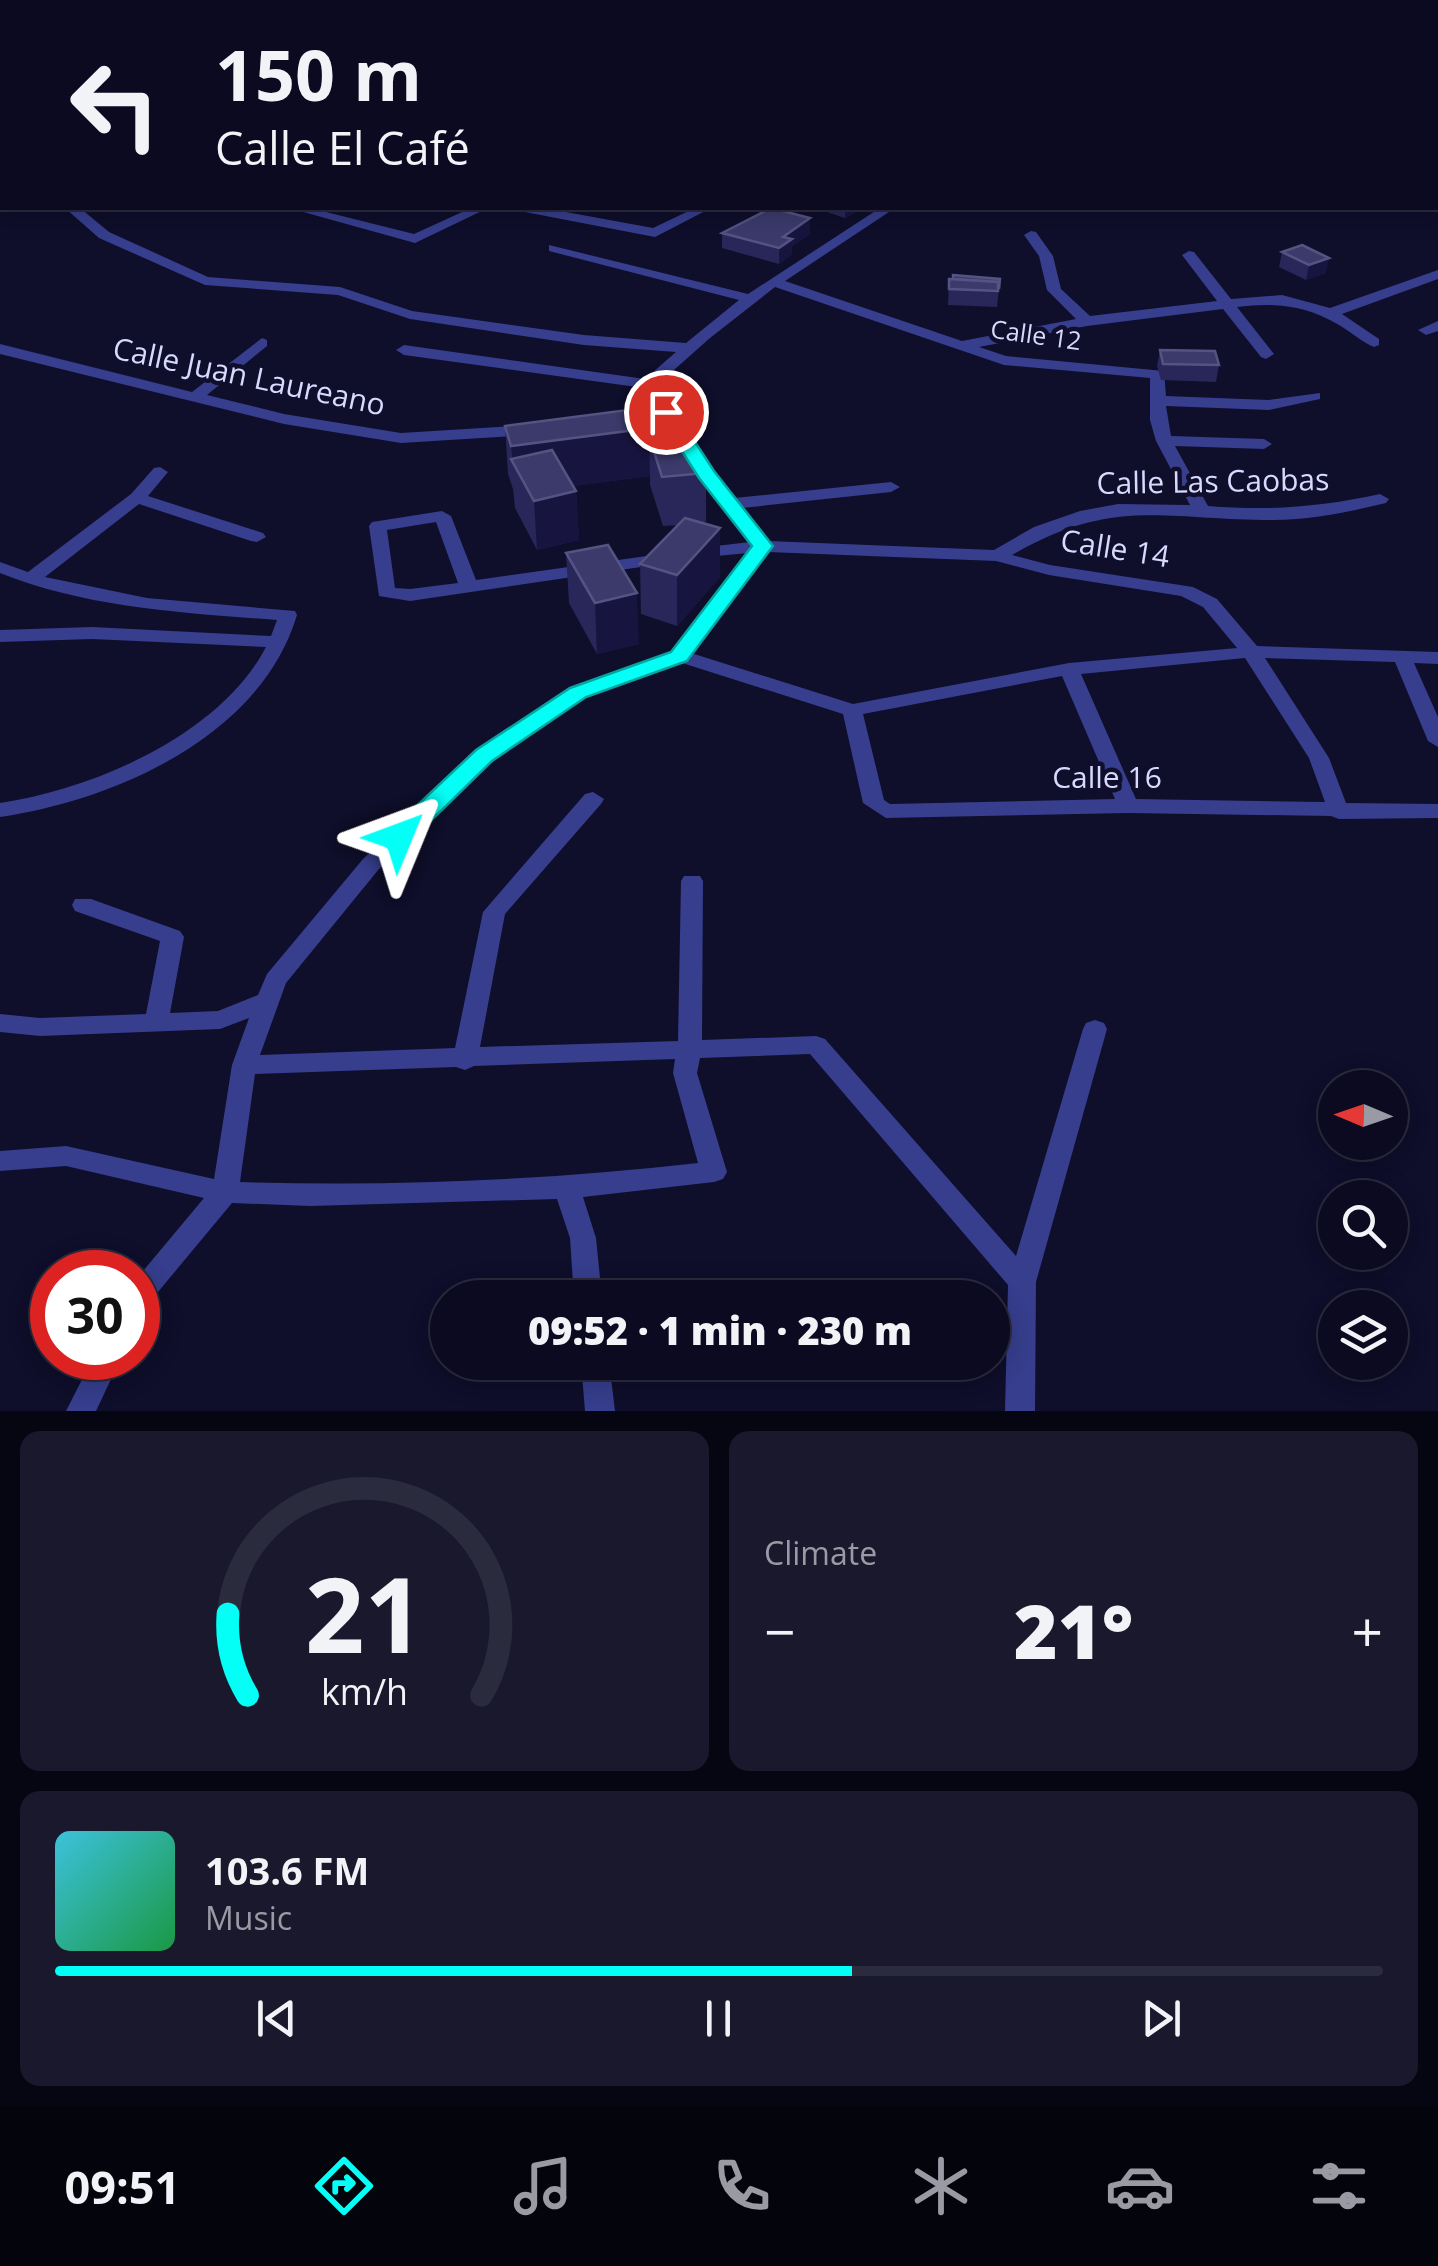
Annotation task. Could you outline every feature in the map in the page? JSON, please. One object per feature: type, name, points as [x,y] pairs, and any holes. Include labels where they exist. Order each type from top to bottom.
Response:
[{"type":"street","points":[[74,210],[104,235],[206,281],[340,290],[426,318],[584,340],[687,348]]},
{"type":"street","points":[[303,210],[414,240],[477,210]]},
{"type":"street","points":[[545,210],[654,234],[700,210]]},
{"type":"street","points":[[649,384],[687,348],[824,245],[885,210]]},
{"type":"street","points":[[1031,235],[1046,256],[1054,290],[1087,321]]},
{"type":"street","points":[[554,248],[752,299]]},
{"type":"street","points":[[1190,255],[1266,354]]},
{"type":"street","points":[[1334,312],[1438,274]]},
{"type":"street","name":"Calle 12","points":[[774,282],[1004,360],[1154,374],[1159,376],[1158,401]]},
{"type":"street","points":[[957,346],[1087,321],[1226,301],[1289,299],[1334,312],[1374,342]]},
{"type":"street","points":[[195,397],[262,343]]},
{"type":"street","name":"Calle Juan Laureano","points":[[0,348],[284,418],[401,438],[494,435],[551,427]]},
{"type":"street","points":[[404,350],[649,384]]},
{"type":"street","points":[[160,1270],[225,1192],[244,1066],[275,980],[370,864],[484,756],[578,692],[679,656],[762,546],[657,413],[649,384]]},
{"type":"street","points":[[1201,509],[1164,441],[1158,401],[1270,405],[1314,396]]},
{"type":"street","points":[[1164,441],[1264,444]]},
{"type":"street","points":[[30,579],[138,498],[160,472]]},
{"type":"street","points":[[730,504],[891,487]]},
{"type":"street","points":[[138,498],[258,537]]},
{"type":"street","name":"Calle Las Caobas","points":[[997,556],[1024,537],[1077,514],[1141,507],[1320,512],[1380,498]]},
{"type":"street","name":"Calle 14","points":[[470,586],[442,516],[378,526],[386,592],[410,595],[762,546],[997,556],[1048,570],[1186,591],[1210,603],[1251,652],[1319,758],[1339,812]]},
{"type":"street","points":[[0,567],[30,579],[147,604],[288,614],[265,666],[225,715],[137,766],[33,808],[0,810]]},
{"type":"street","points":[[0,636],[92,632],[277,642]]},
{"type":"street","points":[[679,656],[852,710],[1069,669],[1251,652],[1438,658]]},
{"type":"street","points":[[1403,658],[1438,741]]},
{"type":"street","points":[[1069,669],[1128,806]]},
{"type":"street","name":"Calle 16","points":[[852,710],[874,803],[886,810],[1128,806],[1438,811]]},
{"type":"street","points":[[465,1061],[494,912],[593,799]]},
{"type":"street","points":[[0,1161],[66,1156],[225,1192],[310,1196],[567,1188],[714,1172],[685,1073],[690,1048],[692,881]]},
{"type":"street","points":[[84,904],[172,937],[156,1022]]},
{"type":"street","points":[[0,1023],[40,1027],[220,1020],[268,1000]]},
{"type":"street","points":[[1020,1411],[1022,1282],[1095,1029]]},
{"type":"street","points":[[244,1066],[465,1061],[816,1045],[1022,1282]]},
{"type":"street","points":[[567,1188],[582,1238],[586,1280]]},
{"type":"street","points":[[80,1411],[96,1380]]},
{"type":"street","points":[[597,1380],[600,1411]]},
{"type":"building","points":[[767,210],[810,218],[783,237],[792,239],[779,248],[722,233]]},
{"type":"building","points":[[1302,245],[1329,258],[1309,265],[1282,252]]},
{"type":"building","points":[[953,275],[1000,279],[999,289],[998,282],[953,279]]},
{"type":"building","points":[[949,279],[998,282],[998,291],[949,289]]},
{"type":"building","points":[[1160,350],[1215,351],[1219,365],[1163,364]]},
{"type":"building","points":[[666,405],[674,425],[511,446],[505,426]]},
{"type":"building","points":[[690,430],[706,473],[662,477],[649,436]]},
{"type":"building","points":[[552,450],[576,491],[534,501],[511,459]]},
{"type":"building","points":[[685,518],[720,528],[677,575],[640,564]]},
{"type":"building","points":[[608,545],[637,593],[595,603],[566,553]]},
{"type":"route","points":[[399,837],[484,756],[578,692],[679,656],[762,546],[706,474],[666,412]]}]
